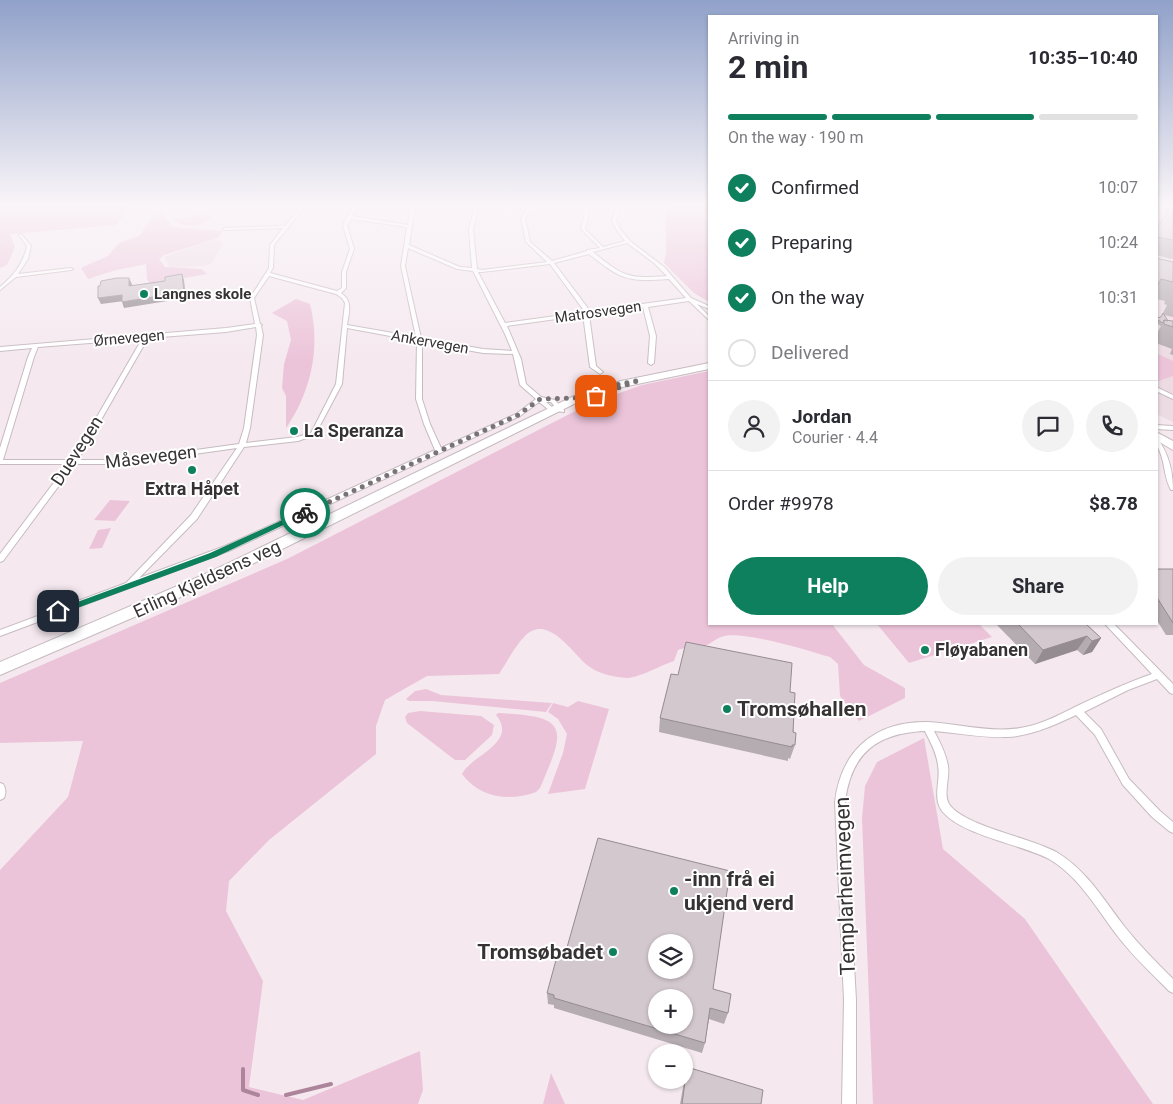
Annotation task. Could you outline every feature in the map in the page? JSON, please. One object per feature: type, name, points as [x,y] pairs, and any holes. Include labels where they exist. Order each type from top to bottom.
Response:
[{"type":"highway","name":"Erling Kjeldsens veg","points":[[553,405],[611,386],[708,366]]},
{"type":"highway","name":"Erling Kjeldsens veg","points":[[0,669],[215,576],[464,455],[504,439],[553,405],[640,380]]},
{"type":"highway","points":[[1158,435],[1173,446]]},
{"type":"street","points":[[0,290],[24,265],[26,257]]},
{"type":"street","points":[[127,586],[194,517],[242,445],[247,428],[260,342],[252,298],[268,274],[271,265],[271,257]]},
{"type":"street","points":[[268,274],[338,293],[344,288],[344,272],[350,257]]},
{"type":"street","points":[[404,257],[403,266],[419,340],[419,399],[426,424],[439,451]]},
{"type":"street","points":[[431,257],[459,268],[474,271],[550,263],[571,257]]},
{"type":"street","points":[[473,257],[474,271],[504,325],[516,353],[523,385],[553,405]]},
{"type":"street","points":[[542,257],[550,263],[586,308],[593,367],[600,372]]},
{"type":"street","points":[[595,257],[614,272],[627,279],[671,278]]},
{"type":"street","points":[[648,257],[655,261],[708,318]]},
{"type":"street","points":[[15,276],[71,269]]},
{"type":"street","name":"Måsevegen","points":[[0,460],[72,463],[135,461],[242,445],[298,439],[315,432],[339,384],[347,302],[338,293]]},
{"type":"street","points":[[691,299],[708,308]]},
{"type":"street","name":"Matrosvegen","points":[[504,325],[691,299]]},
{"type":"street","points":[[645,306],[652,336],[651,363]]},
{"type":"street","name":"Ørnevegen","points":[[0,349],[146,337],[258,325]]},
{"type":"street","name":"Ankervegen","points":[[345,326],[492,352],[516,353]]},
{"type":"street","name":"Duevegen","points":[[0,559],[72,463],[146,337]]},
{"type":"street","points":[[0,460],[36,346]]},
{"type":"street","points":[[1158,390],[1173,397]]},
{"type":"street","points":[[0,633],[228,548],[518,415],[553,405]]},
{"type":"street","points":[[1158,427],[1173,428]]},
{"type":"street","points":[[1158,442],[1166,451],[1170,460],[1173,488]]},
{"type":"street","points":[[1110,625],[1173,690]]},
{"type":"street","name":"Templarheimvegen","points":[[849,1104],[850,1009],[842,869],[842,784],[852,761],[875,739],[900,729],[927,726],[1006,734],[1028,730],[1077,710],[1137,681],[1158,674]]},
{"type":"street","points":[[1077,710],[1098,732],[1126,782],[1156,814],[1173,828]]},
{"type":"street","points":[[927,726],[941,755],[944,771],[942,800],[950,812],[967,822],[1046,852],[1065,863],[1087,885],[1130,942],[1173,988]]},
{"type":"street","points":[[0,788],[0,795]]},
{"type":"shaded area","points":[[0,257],[11,257],[7,265],[0,268]]},
{"type":"shaded area","points":[[107,257],[162,257],[159,259],[165,267],[201,269],[207,274],[150,284],[147,279],[146,264],[116,270],[88,279],[81,268]]},
{"type":"shaded area","points":[[164,257],[216,257],[212,263],[204,266],[170,267]]},
{"type":"shaded area","points":[[665,257],[708,257],[708,301],[694,293],[664,263]]},
{"type":"shaded area","points":[[1158,257],[1173,257],[1173,422],[1158,415]]},
{"type":"shaded area","points":[[296,299],[310,304],[313,320],[314,353],[312,369],[302,399],[286,428],[286,396],[282,388],[284,364],[291,340],[287,321],[272,313]]},
{"type":"shaded area","points":[[1158,354],[1173,361],[1173,376],[1158,381]]},
{"type":"shaded area","points":[[708,371],[708,625],[833,625],[864,665],[905,688],[905,698],[859,721],[840,696],[838,664],[830,657],[758,638],[730,635],[721,637],[703,646],[678,650],[674,661],[644,674],[627,678],[611,676],[596,671],[587,665],[559,637],[542,629],[533,630],[518,644],[499,674],[427,676],[385,700],[376,726],[376,754],[269,840],[229,881],[226,911],[263,981],[249,1087],[303,1100],[420,1051],[423,1090],[418,1104],[0,1104],[0,870],[68,797],[83,741],[0,743],[0,683],[287,559],[591,403],[642,385]]},
{"type":"shaded area","points":[[110,500],[130,501],[115,521],[94,520]]},
{"type":"shaded area","points":[[111,528],[102,548],[89,549],[98,530]]},
{"type":"shaded area","name":"Fløyabanen","points":[[878,625],[980,625],[992,637],[909,663]]},
{"type":"shaded area","points":[[426,689],[441,695],[552,703],[546,712],[432,701],[409,701],[406,699],[415,691]]},
{"type":"shaded area","points":[[578,701],[609,709],[585,789],[548,794],[563,753],[567,734],[558,719],[548,712],[553,703],[568,707]]},
{"type":"shaded area","points":[[420,711],[481,716],[494,725],[492,735],[465,760],[455,760],[407,723],[405,717],[408,713]]},
{"type":"shaded area","points":[[498,713],[539,718],[550,722],[556,729],[555,751],[540,788],[536,792],[516,797],[496,796],[477,788],[462,774],[467,767],[491,748],[502,734],[501,725],[496,715]]},
{"type":"shaded area","points":[[924,738],[943,849],[1025,919],[1153,1104],[873,1104],[862,818],[865,786],[877,762]]},
{"type":"shaded area","points":[[551,1073],[565,1104],[543,1104]]},
{"type":"building","points":[[1158,258],[1173,262],[1173,282],[1161,279],[1158,284]]},
{"type":"building","points":[[182,274],[184,292],[122,302],[122,295],[98,298],[98,286],[100,286],[101,281],[129,278],[129,286],[165,281],[165,277]]},
{"type":"building","points":[[1163,313],[1168,321],[1164,320],[1163,323],[1158,320],[1158,318],[1161,317]]},
{"type":"building","points":[[1164,320],[1173,321],[1173,327],[1164,324]]},
{"type":"building","points":[[1158,569],[1173,569],[1173,623],[1158,599]]},
{"type":"building","points":[[1019,625],[1087,625],[1101,638],[1092,641],[1087,636],[1043,650]]},
{"type":"building","name":"Tromsøhallen","points":[[686,642],[792,663],[790,692],[795,693],[793,732],[796,733],[795,745],[792,745],[792,747],[660,718],[671,674],[678,675]]},
{"type":"building","name":"Tromsøbadet","points":[[598,838],[730,871],[713,989],[731,994],[728,1013],[710,1008],[705,1043],[675,1034],[693,1034],[693,989],[648,989],[648,1026],[554,998],[554,995],[547,993],[559,949],[566,951]]},
{"type":"building","points":[[693,1069],[763,1090],[761,1104],[682,1104],[684,1089],[693,1089]]},
{"type":"waterway","points":[[243,1069],[243,1090],[258,1095]]},
{"type":"waterway","points":[[286,1095],[331,1084]]},
{"type":"way so far","points":[[305,513],[518,415],[540,399],[567,400],[578,398],[611,386],[640,380],[596,396]]},
{"type":"place","name":"Langnes skole","points":[[144,294]]},
{"type":"place","name":"La Speranza","points":[[294,431]]},
{"type":"place","name":"Extra Håpet","points":[[192,470]]},
{"type":"place","name":"Fløyabanen","points":[[925,650]]},
{"type":"place","name":"Tromsøhallen","points":[[727,709]]},
{"type":"place","name":"-inn frå ei ukjend verd","points":[[674,891]]},
{"type":"place","name":"Tromsøbadet","points":[[613,952]]},
{"type":"route","points":[[58,611],[213,555],[305,513]]}]
